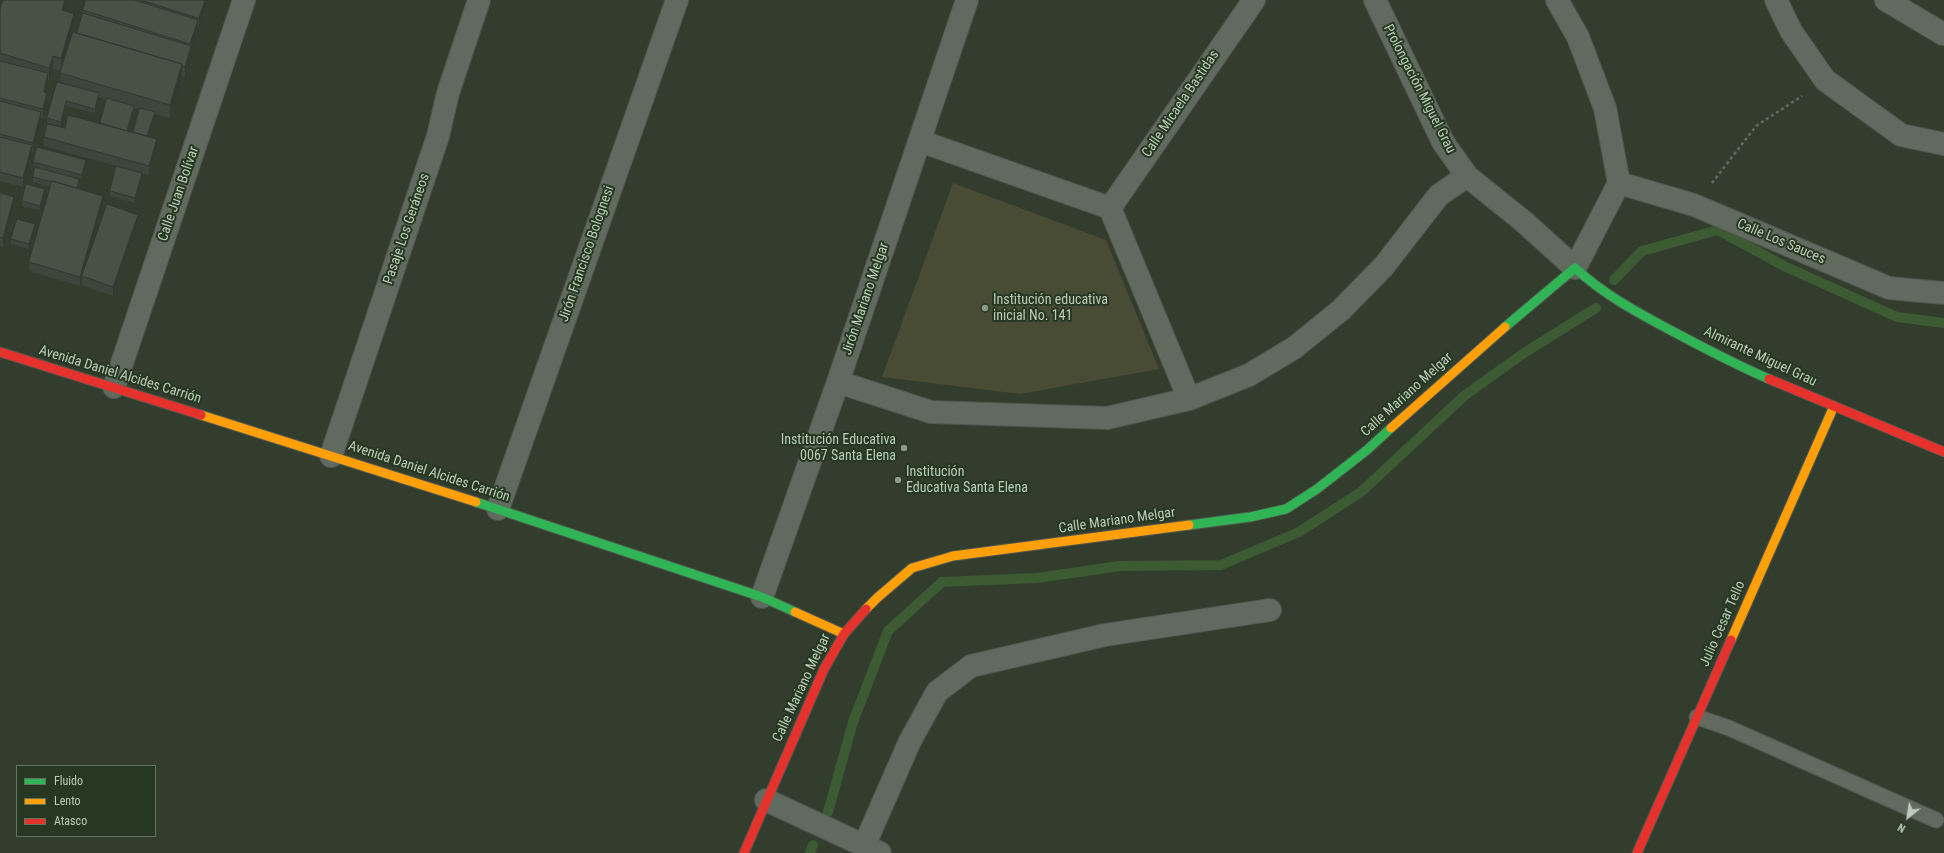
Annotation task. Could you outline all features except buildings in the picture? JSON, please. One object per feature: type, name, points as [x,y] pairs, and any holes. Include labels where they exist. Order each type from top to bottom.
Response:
[{"type":"street","name":"Calle Juan Bolívar","points":[[114,388],[244,0]]},
{"type":"street","name":"Pasaje Los Geráneos","points":[[331,456],[438,136],[448,93],[479,0]]},
{"type":"street","name":"Jirón Francisco Bolognesi","points":[[498,508],[677,0]]},
{"type":"street","name":"Jirón Mariano Melgar","points":[[762,597],[838,382],[967,0]]},
{"type":"street","name":"Calle Micaela Bastidas","points":[[1110,208],[1254,0]]},
{"type":"street","name":"Prolongación Miguel Grau","points":[[1375,0],[1443,142],[1467,176],[1523,221],[1575,268]]},
{"type":"street","points":[[1557,0],[1578,37],[1605,108],[1619,182],[1575,268]]},
{"type":"street","points":[[1776,0],[1791,31],[1825,80],[1901,134],[1944,144]]},
{"type":"street","points":[[1886,0],[1943,34]]},
{"type":"street","points":[[920,141],[1110,208],[1189,399]]},
{"type":"street","points":[[838,382],[931,412],[1107,418],[1189,399],[1249,375],[1294,348],[1341,310],[1384,266],[1440,195],[1467,176]]},
{"type":"street","name":"Calle Los Sauces","points":[[1619,182],[1694,205],[1889,288],[1944,293]]},
{"type":"street","name":"Almirante Miguel Grau","points":[[1575,268],[1592,284],[1648,318],[1734,364],[1944,452]]},
{"type":"street","name":"Calle Mariano Melgar","points":[[744,853],[824,669],[844,634],[877,598],[912,568],[946,558],[1250,517],[1286,509],[1317,489],[1367,450],[1510,322],[1575,268]]},
{"type":"street","name":"Avenida Daniel Alcides Carrión","points":[[0,352],[498,508],[762,597],[844,634]]},
{"type":"street","name":"Julio Cesar Tello","points":[[1637,853],[1834,406]]},
{"type":"street","points":[[766,800],[872,850],[910,741],[937,692],[972,666],[1105,635],[1270,610]]},
{"type":"lane","points":[[1697,717],[1729,728],[1936,820]]},
{"type":"path","points":[[1694,205],[1756,126],[1825,80]]},
{"type":"green space","points":[[953,183],[1106,240],[1159,369],[1020,394],[882,377]]},
{"type":"waterway","points":[[1614,280],[1642,251],[1718,230],[1784,266],[1897,317],[1944,323]]},
{"type":"waterway","points":[[828,812],[853,722],[888,631],[942,582],[1037,578],[1120,566],[1221,565],[1299,532],[1361,492],[1464,396],[1524,353],[1596,308]]},
{"type":"waterway","points":[[810,853],[813,845]]},
{"type":"traffic: fast","points":[[1505,327],[1575,268],[1609,295],[1634,310],[1720,356],[1769,379]]},
{"type":"traffic: fast","points":[[1189,525],[1250,517],[1286,509],[1317,489],[1367,450],[1391,428]]},
{"type":"traffic: fast","points":[[476,502],[762,597],[795,612]]},
{"type":"traffic: slow","points":[[1391,428],[1505,327]]},
{"type":"traffic: slow","points":[[1731,640],[1834,406]]},
{"type":"traffic: slow","points":[[201,415],[476,502]]},
{"type":"traffic: slow","points":[[866,609],[912,568],[953,556],[1189,525]]},
{"type":"traffic: slow","points":[[795,612],[844,634]]},
{"type":"traffic: jam","points":[[0,352],[201,415]]},
{"type":"traffic: jam","points":[[1769,379],[1944,452]]},
{"type":"traffic: jam","points":[[744,853],[824,669],[844,634],[866,609]]},
{"type":"traffic: jam","points":[[1637,853],[1731,640]]},
{"type":"place","name":"Institución educativa inicial No. 141","points":[[985,308]]},
{"type":"place","name":"Institución Educativa 0067 Santa Elena","points":[[904,448]]},
{"type":"place","name":"Institución Educativa Santa Elena","points":[[898,480]]}]
